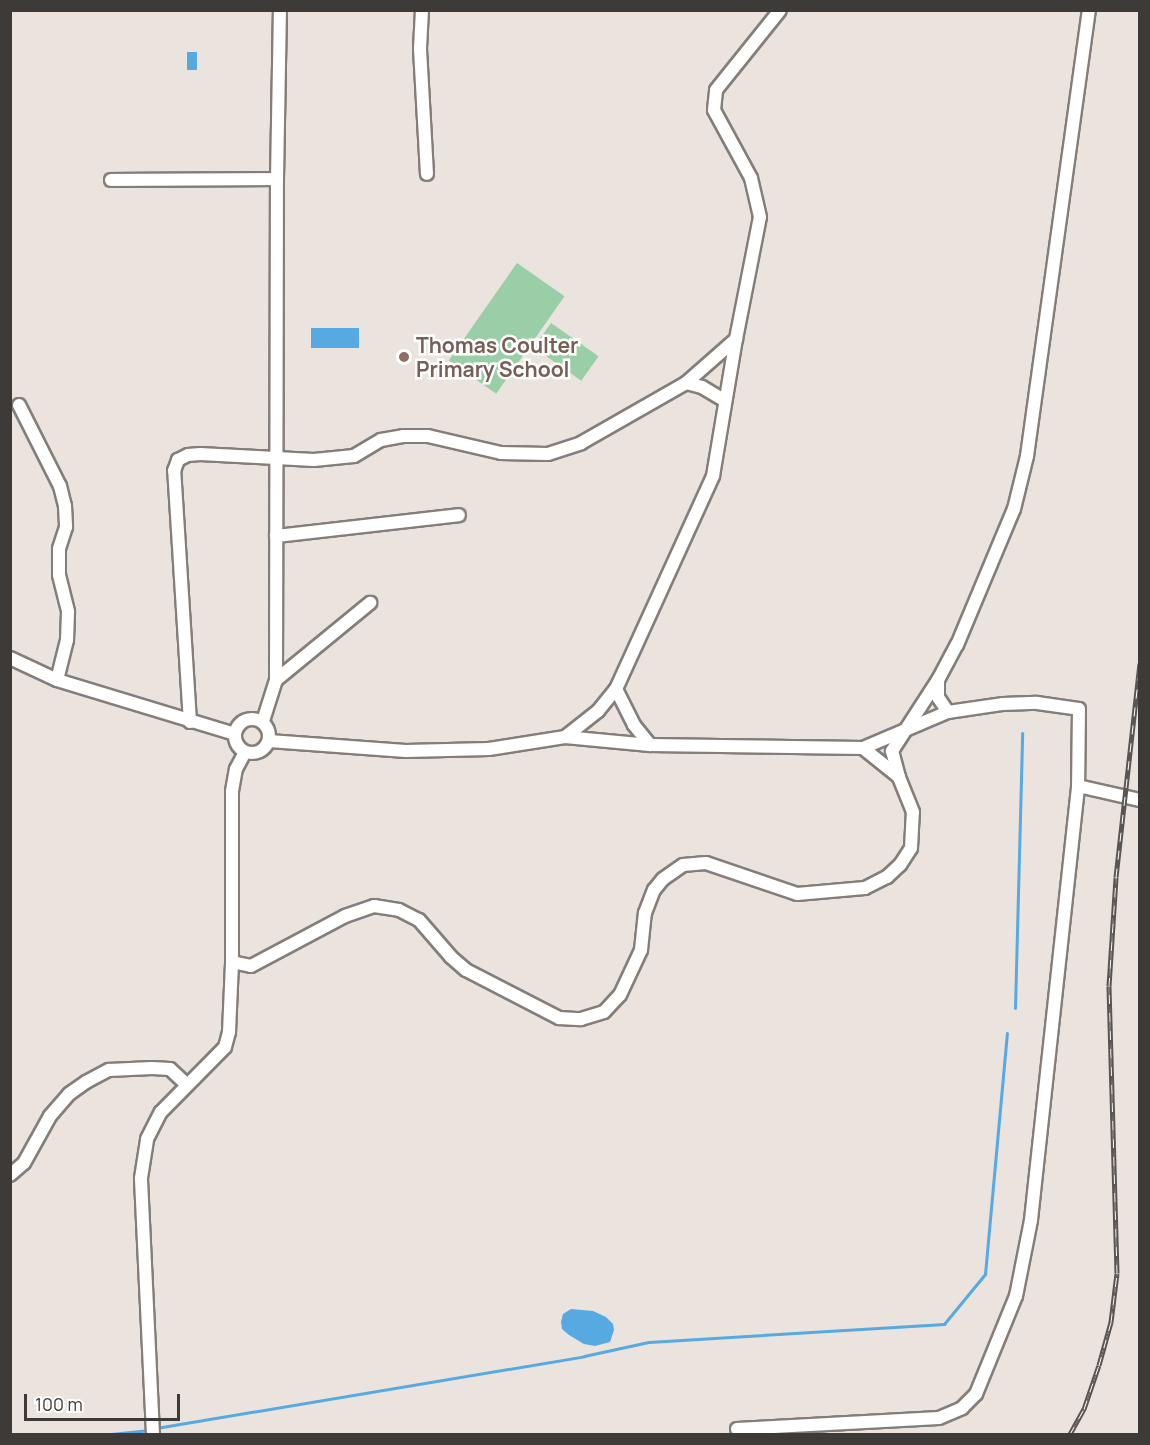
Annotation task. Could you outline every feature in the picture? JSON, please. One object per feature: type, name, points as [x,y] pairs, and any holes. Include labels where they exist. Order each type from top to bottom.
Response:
[{"type":"street","points":[[263,721],[276,680],[277,179],[280,10]]},
{"type":"street","points":[[422,10],[420,49],[426,174]]},
{"type":"street","points":[[565,737],[598,711],[616,689],[713,476],[736,339],[760,218],[751,178],[714,110],[716,90],[780,10]]},
{"type":"street","points":[[232,962],[251,966],[345,916],[374,906],[399,910],[419,920],[451,957],[466,970],[559,1018],[581,1019],[604,1012],[620,995],[641,950],[645,913],[654,890],[663,879],[682,865],[706,863],[797,894],[865,888],[887,877],[900,865],[911,848],[913,812],[899,777],[892,751],[938,680],[957,645],[1014,509],[1027,456],[1089,10]]},
{"type":"street","points":[[111,180],[277,179]]},
{"type":"street","points":[[190,722],[174,471],[178,460],[188,455],[314,460],[354,456],[381,440],[428,436],[501,453],[548,454],[580,443],[686,384],[736,339]]},
{"type":"street","points":[[686,384],[702,387],[725,401]]},
{"type":"street","points":[[19,405],[60,486],[65,506],[66,527],[58,558],[59,575],[68,612],[66,640],[57,680]]},
{"type":"street","points":[[276,536],[459,515]]},
{"type":"street","points":[[276,680],[370,603]]},
{"type":"street","points":[[10,658],[57,680],[235,734]]},
{"type":"street","points":[[938,680],[938,697],[948,712]]},
{"type":"street","points":[[616,689],[634,725],[650,745]]},
{"type":"street","points":[[269,741],[406,751],[489,749],[565,737],[650,745],[863,748],[948,712],[1037,703],[1079,709],[1078,786],[1031,1221],[1016,1296],[976,1394],[962,1408],[939,1418],[737,1429]]},
{"type":"street","points":[[251,718],[263,721],[269,730],[269,741],[259,752],[245,752],[237,744],[235,734],[240,723],[251,718]]},
{"type":"street","points":[[863,748],[899,777]]},
{"type":"street","points":[[153,1429],[141,1178],[147,1139],[161,1112],[186,1084],[225,1047],[229,1032],[232,962],[232,791],[236,769],[245,752]]},
{"type":"street","points":[[1078,786],[1140,800]]},
{"type":"street","points":[[10,1175],[24,1162],[50,1116],[69,1094],[109,1070],[152,1068],[170,1070],[186,1084]]},
{"type":"green space","points":[[517,263],[565,296],[496,394],[449,360]]},
{"type":"green space","points":[[551,323],[599,356],[581,381],[534,348]]},
{"type":"water","points":[[187,52],[197,52],[197,70],[187,70]]},
{"type":"water","points":[[311,328],[359,328],[359,348],[311,348]]},
{"type":"water","points":[[571,1309],[593,1311],[606,1317],[613,1324],[614,1330],[610,1342],[595,1346],[584,1344],[569,1335],[562,1329],[561,1322],[563,1314]]},
{"type":"waterway","points":[[1015,1008],[1022,733]]},
{"type":"waterway","points":[[156,1428],[584,1356],[649,1342],[944,1324],[985,1274],[1007,1033]]},
{"type":"waterway","points":[[111,1434],[150,1430]]},
{"type":"railway","points":[[1070,1434],[1084,1409],[1099,1365],[1111,1322],[1117,1273],[1109,986],[1116,877],[1140,663]]},
{"type":"place","name":"Thomas Coulter Primary School","points":[[404,357]]}]
